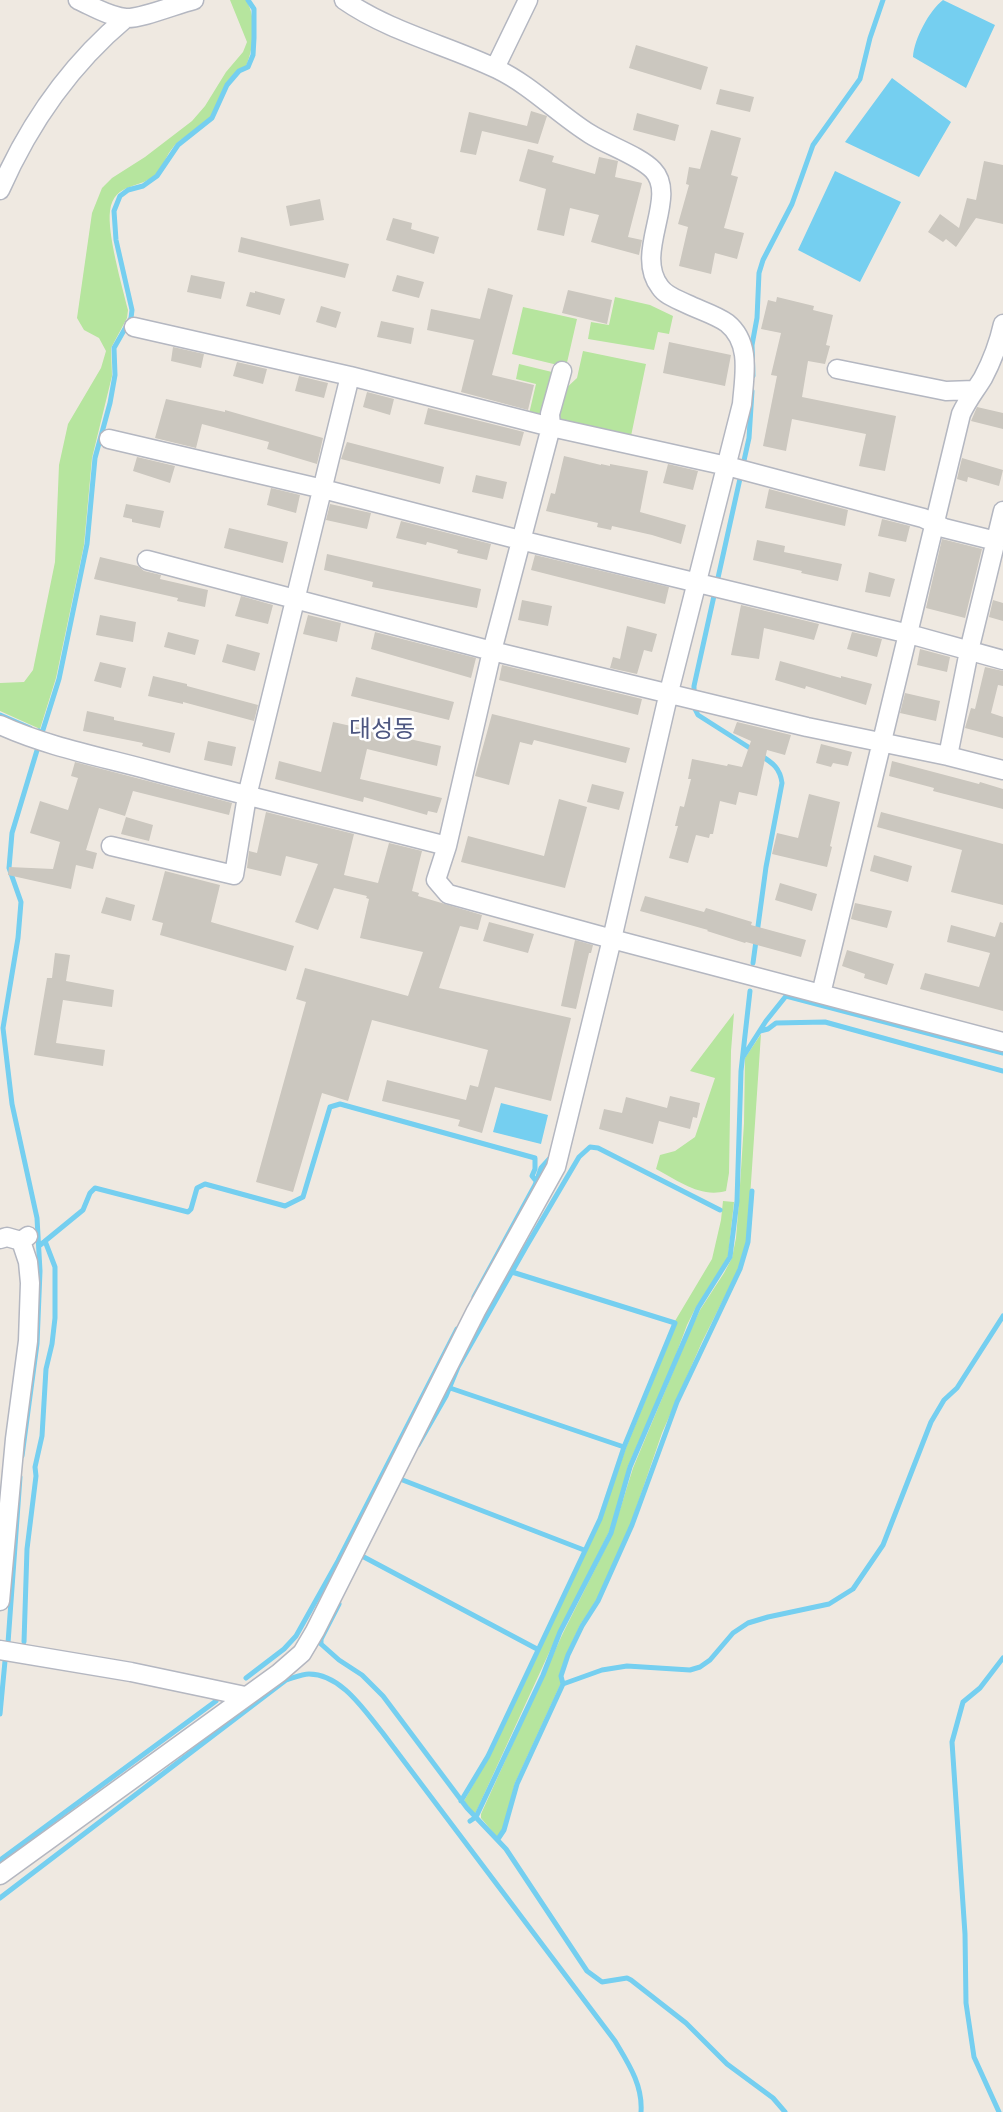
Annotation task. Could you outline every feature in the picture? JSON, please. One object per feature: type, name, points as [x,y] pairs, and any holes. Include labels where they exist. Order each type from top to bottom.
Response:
[{"type":"street","points":[[78,0],[126,18],[194,0]]},
{"type":"street","points":[[0,1875],[279,1673],[302,1653],[315,1631],[476,1311],[556,1167],[612,939],[684,696],[736,469],[745,364],[742,345],[736,332],[726,322],[669,295],[660,287],[654,275],[650,257],[662,190],[660,179],[652,169],[590,134],[517,80],[495,68],[388,24],[345,0]]},
{"type":"street","points":[[495,68],[528,0]]},
{"type":"street","points":[[0,190],[29,132],[55,96],[85,57],[126,18]]},
{"type":"street","points":[[821,994],[961,414],[983,378],[1000,339],[1003,324]]},
{"type":"street","points":[[134,327],[350,376],[551,428],[736,469],[923,518],[935,524],[996,541]]},
{"type":"street","points":[[837,369],[946,391],[974,390]]},
{"type":"street","points":[[562,371],[550,414],[551,428],[520,540],[447,846],[436,880],[448,894],[1003,1042]]},
{"type":"street","points":[[111,846],[234,875],[247,796],[350,376]]},
{"type":"street","points":[[109,438],[909,634],[1003,660]]},
{"type":"street","points":[[948,756],[969,651],[1003,511]]},
{"type":"street","points":[[147,560],[492,651],[1003,770]]},
{"type":"street","points":[[0,725],[41,741],[447,846]]},
{"type":"street","points":[[0,1239],[7,1237],[24,1239],[30,1283],[28,1341],[15,1439],[0,1601]]},
{"type":"street","points":[[0,1650],[131,1672],[246,1696]]},
{"type":"green space","points":[[230,0],[246,0],[252,15],[252,42],[246,66],[227,82],[210,117],[174,146],[157,173],[117,195],[110,211],[113,246],[128,310],[127,318],[111,348],[112,376],[92,458],[84,545],[56,678],[40,729],[0,711],[0,683],[24,682],[33,670],[55,562],[59,465],[68,424],[101,368],[106,351],[99,338],[84,330],[77,318],[92,213],[102,188],[112,178],[145,157],[192,121],[243,52],[247,42]]},
{"type":"green space","points":[[615,297],[650,305],[673,316],[669,334],[658,332],[654,350],[588,339],[591,322],[609,325]]},
{"type":"green space","points":[[523,307],[577,319],[566,367],[512,354]]},
{"type":"green space","points":[[583,351],[646,364],[631,436],[556,421],[562,392],[577,378]]},
{"type":"green space","points":[[519,364],[552,372],[541,417],[529,414],[536,384],[516,379]]},
{"type":"green space","points":[[734,1013],[731,1051],[729,1173],[726,1191],[707,1192],[690,1187],[656,1169],[660,1155],[675,1151],[695,1137],[715,1078],[690,1071]]},
{"type":"green space","points":[[761,1034],[747,1242],[739,1268],[702,1342],[662,1433],[631,1523],[597,1599],[580,1625],[566,1655],[560,1676],[561,1683],[515,1783],[503,1829],[497,1837],[481,1818],[481,1814],[563,1633],[612,1535],[633,1468],[691,1329],[732,1258],[739,1201],[745,1058]]},
{"type":"green space","points":[[723,1201],[734,1202],[728,1256],[687,1325],[671,1368],[628,1466],[609,1532],[559,1631],[475,1814],[464,1801],[489,1757],[601,1520],[626,1448],[677,1323],[675,1321],[712,1259]]},
{"type":"water","points":[[943,0],[995,25],[966,88],[913,57],[923,26]]},
{"type":"water","points":[[892,78],[951,122],[919,177],[845,142]]},
{"type":"water","points":[[835,171],[901,202],[860,282],[798,250]]},
{"type":"water","points":[[501,1103],[548,1115],[541,1144],[493,1132]]},
{"type":"building","points":[[636,45],[708,67],[701,90],[629,68]]},
{"type":"building","points":[[720,89],[754,97],[750,112],[716,104]]},
{"type":"building","points":[[531,111],[547,116],[538,144],[482,131],[476,155],[460,152],[469,112],[527,126]]},
{"type":"building","points":[[637,113],[679,125],[675,141],[633,130]]},
{"type":"building","points":[[711,130],[741,138],[731,175],[738,177],[724,228],[744,233],[737,259],[715,253],[711,274],[679,266],[688,227],[678,224],[689,185],[686,184],[689,167],[700,169]]},
{"type":"building","points":[[528,149],[554,156],[552,162],[595,174],[599,157],[618,161],[615,177],[642,183],[628,237],[642,240],[639,255],[591,242],[599,215],[570,208],[564,236],[537,230],[546,189],[519,181]]},
{"type":"building","points":[[984,161],[1003,165],[1003,224],[976,218],[956,247],[946,239],[943,242],[928,232],[940,214],[959,228],[967,198],[976,200]]},
{"type":"building","points":[[320,199],[324,220],[290,226],[286,206]]},
{"type":"building","points":[[393,218],[412,223],[411,229],[439,237],[434,254],[386,240]]},
{"type":"building","points":[[241,237],[349,264],[345,278],[238,252]]},
{"type":"building","points":[[191,275],[225,282],[221,299],[187,292]]},
{"type":"building","points":[[397,275],[424,282],[419,298],[392,291]]},
{"type":"building","points":[[488,288],[513,295],[492,375],[534,385],[528,410],[461,392],[474,340],[427,330],[431,309],[480,319]]},
{"type":"building","points":[[568,290],[612,300],[607,324],[562,313]]},
{"type":"building","points":[[255,291],[285,299],[280,315],[246,306],[250,292],[255,293]]},
{"type":"building","points":[[777,297],[814,306],[813,310],[833,315],[826,345],[830,346],[825,364],[808,361],[802,397],[896,416],[885,471],[859,466],[866,434],[792,419],[786,451],[763,446],[777,376],[771,375],[781,333],[761,329],[768,300],[776,302]]},
{"type":"building","points":[[321,306],[341,312],[336,328],[316,322]]},
{"type":"building","points":[[381,321],[414,328],[411,344],[377,337]]},
{"type":"building","points":[[669,342],[731,355],[725,386],[663,373]]},
{"type":"building","points":[[173,347],[204,354],[201,368],[171,361]]},
{"type":"building","points":[[237,362],[267,369],[263,384],[233,376]]},
{"type":"building","points":[[299,376],[328,383],[324,398],[295,391]]},
{"type":"building","points":[[367,392],[394,399],[390,415],[363,407]]},
{"type":"building","points":[[166,399],[225,412],[225,410],[323,438],[317,464],[267,449],[269,442],[202,424],[196,448],[155,438]]},
{"type":"building","points":[[977,407],[1003,413],[1003,429],[971,421]]},
{"type":"building","points":[[428,408],[524,432],[520,446],[424,424]]},
{"type":"building","points":[[347,442],[444,467],[440,484],[341,459]]},
{"type":"building","points":[[564,456],[601,465],[610,466],[610,464],[648,471],[640,512],[686,525],[681,544],[612,526],[611,530],[597,527],[598,523],[546,511],[551,493],[555,494]]},
{"type":"building","points":[[137,457],[175,466],[170,483],[133,471]]},
{"type":"building","points":[[962,458],[1003,470],[999,486],[968,477],[967,482],[957,479]]},
{"type":"building","points":[[668,464],[698,471],[693,490],[663,483]]},
{"type":"building","points":[[476,475],[507,482],[503,499],[472,492]]},
{"type":"building","points":[[271,488],[300,495],[296,513],[267,505]]},
{"type":"building","points":[[769,489],[848,510],[845,526],[765,508]]},
{"type":"building","points":[[126,504],[164,511],[160,528],[132,522],[132,519],[123,517]]},
{"type":"building","points":[[330,504],[371,513],[367,529],[326,520]]},
{"type":"building","points":[[882,519],[910,526],[906,542],[878,536]]},
{"type":"building","points":[[401,521],[491,544],[487,560],[457,553],[458,550],[427,542],[426,545],[396,538]]},
{"type":"building","points":[[229,528],[288,542],[283,563],[224,548]]},
{"type":"building","points":[[942,539],[982,549],[965,618],[926,608]]},
{"type":"building","points":[[757,540],[785,546],[784,552],[842,564],[838,581],[753,560]]},
{"type":"building","points":[[327,554],[481,589],[477,608],[372,587],[373,582],[324,570]]},
{"type":"building","points":[[535,555],[669,587],[665,604],[531,570]]},
{"type":"building","points":[[100,557],[138,566],[144,571],[161,575],[160,579],[208,590],[205,607],[177,601],[178,598],[94,579]]},
{"type":"building","points":[[869,572],[895,579],[890,597],[865,592]]},
{"type":"building","points":[[241,596],[273,605],[268,624],[235,616]]},
{"type":"building","points":[[522,600],[552,606],[548,626],[518,620]]},
{"type":"building","points":[[993,600],[1003,603],[1003,621],[989,617]]},
{"type":"building","points":[[741,605],[819,624],[814,640],[764,628],[759,659],[731,655]]},
{"type":"building","points":[[100,615],[136,622],[133,642],[96,635]]},
{"type":"building","points":[[308,615],[341,623],[337,642],[303,634]]},
{"type":"building","points":[[627,626],[657,634],[652,652],[644,650],[637,674],[610,668],[613,657],[620,659]]},
{"type":"building","points":[[168,632],[199,640],[195,655],[164,647]]},
{"type":"building","points":[[375,632],[476,658],[471,678],[371,649]]},
{"type":"building","points":[[852,632],[882,639],[877,657],[847,649]]},
{"type":"building","points":[[227,644],[260,653],[255,671],[222,662]]},
{"type":"building","points":[[920,649],[950,657],[947,672],[917,665]]},
{"type":"building","points":[[780,661],[872,684],[866,705],[806,686],[805,689],[775,680]]},
{"type":"building","points":[[100,662],[126,668],[121,688],[94,681]]},
{"type":"building","points":[[502,665],[642,699],[638,715],[499,680]]},
{"type":"building","points":[[985,667],[1003,671],[1003,686],[998,685],[991,713],[1003,717],[1003,738],[965,728],[971,708],[975,709]]},
{"type":"building","points":[[153,676],[258,705],[254,721],[183,702],[183,704],[148,696]]},
{"type":"building","points":[[356,677],[454,702],[449,720],[351,696]]},
{"type":"building","points":[[905,693],[940,701],[936,721],[900,713]]},
{"type":"building","points":[[87,711],[114,717],[114,720],[175,733],[170,753],[142,746],[143,743],[83,731]]},
{"type":"building","points":[[492,714],[630,748],[626,763],[534,740],[532,745],[520,742],[509,785],[475,776]]},
{"type":"building","points":[[333,722],[441,746],[437,766],[367,749],[360,779],[442,798],[437,813],[428,811],[427,815],[364,797],[363,802],[275,779],[279,761],[321,772]]},
{"type":"building","points":[[737,722],[791,735],[785,755],[767,750],[757,796],[739,792],[736,805],[720,801],[713,834],[710,834],[709,838],[696,835],[688,863],[669,858],[678,826],[675,826],[680,806],[684,807],[691,779],[688,779],[692,759],[742,767],[751,741],[733,733]]},
{"type":"building","points":[[208,741],[236,747],[232,766],[204,760]]},
{"type":"building","points":[[821,744],[852,752],[848,766],[833,763],[831,767],[816,763]]},
{"type":"building","points":[[892,761],[1003,789],[1003,809],[933,791],[934,788],[889,776]]},
{"type":"building","points":[[75,762],[232,803],[229,815],[133,791],[125,816],[99,808],[86,850],[97,853],[93,869],[76,865],[71,889],[8,875],[9,867],[53,869],[60,842],[30,833],[40,801],[68,810],[78,778],[71,776]]},
{"type":"building","points":[[592,784],[624,792],[619,810],[587,802]]},
{"type":"building","points":[[809,794],[840,802],[827,867],[772,854],[777,833],[798,838]]},
{"type":"building","points":[[559,799],[587,807],[565,888],[461,862],[468,836],[544,856]]},
{"type":"building","points":[[266,812],[354,834],[344,875],[378,883],[389,843],[422,851],[412,891],[419,893],[418,896],[482,915],[478,930],[460,926],[439,988],[571,1018],[551,1101],[495,1087],[482,1133],[458,1126],[460,1120],[382,1101],[387,1080],[466,1100],[470,1085],[478,1087],[488,1050],[372,1020],[348,1101],[322,1093],[293,1192],[256,1182],[306,1002],[296,999],[305,968],[408,996],[423,952],[360,938],[369,899],[366,898],[367,896],[334,888],[318,930],[295,922],[318,864],[286,856],[281,876],[247,868],[249,851],[257,853]]},
{"type":"building","points":[[881,812],[1003,844],[1003,905],[951,892],[962,850],[877,827]]},
{"type":"building","points":[[126,817],[153,825],[149,841],[121,834]]},
{"type":"building","points":[[874,855],[912,866],[908,882],[870,871]]},
{"type":"building","points":[[165,871],[220,885],[211,922],[294,946],[286,971],[160,935],[163,923],[152,920]]},
{"type":"building","points":[[780,883],[817,894],[812,911],[775,900]]},
{"type":"building","points":[[645,896],[704,912],[706,908],[752,922],[751,925],[806,940],[801,957],[745,943],[640,911]]},
{"type":"building","points":[[106,897],[135,905],[131,921],[101,913]]},
{"type":"building","points":[[855,903],[892,911],[887,928],[851,919]]},
{"type":"building","points":[[489,922],[534,934],[528,953],[483,941]]},
{"type":"building","points":[[1000,922],[1003,923],[1003,1011],[920,989],[925,973],[979,987],[990,953],[947,942],[951,925],[995,937]]},
{"type":"building","points":[[575,940],[593,945],[589,953],[576,1009],[561,1006]]},
{"type":"building","points":[[847,950],[894,964],[887,985],[864,978],[865,974],[842,966]]},
{"type":"building","points":[[55,953],[70,955],[66,981],[114,990],[112,1007],[63,1000],[56,1043],[105,1050],[103,1066],[34,1055],[47,978],[52,978]]},
{"type":"building","points":[[670,1096],[700,1103],[697,1118],[693,1117],[690,1129],[659,1121],[653,1144],[599,1129],[604,1109],[622,1113],[626,1097],[667,1108]]},
{"type":"waterway","points":[[39,731],[42,733],[59,679],[87,544],[95,458],[115,375],[114,348],[131,318],[132,310],[116,240],[114,211],[120,196],[128,190],[143,186],[157,176],[178,145],[212,118],[227,85],[239,71],[248,67],[253,55],[254,38],[254,9],[248,0]]},
{"type":"waterway","points":[[753,376],[752,345],[757,318],[759,273],[763,260],[792,204],[813,145],[860,79],[870,38],[883,0]]},
{"type":"waterway","points":[[752,391],[749,438],[694,686],[694,707],[698,715],[753,750]]},
{"type":"waterway","points":[[0,715],[30,728]]},
{"type":"waterway","points":[[22,1456],[37,1344],[40,1271],[37,1218],[12,1104],[3,1028],[18,938],[21,902],[9,868],[12,833],[38,747]]},
{"type":"waterway","points":[[753,963],[766,867],[782,783],[780,773],[775,766],[760,755]]},
{"type":"waterway","points":[[470,1821],[476,1817],[543,1675],[560,1632],[611,1533],[630,1467],[698,1308],[730,1257],[737,1201],[741,1071],[750,991]]},
{"type":"waterway","points":[[743,1057],[766,1021],[786,996],[1003,1053]]},
{"type":"waterway","points":[[760,1031],[776,1023],[825,1022],[1003,1071]]},
{"type":"waterway","points":[[39,1246],[83,1210],[90,1193],[95,1188],[188,1212],[197,1188],[205,1184],[285,1206],[303,1197],[330,1107],[340,1104],[535,1158],[535,1169],[532,1176],[536,1181]]},
{"type":"waterway","points":[[418,1445],[446,1396],[458,1367],[526,1247],[579,1157],[590,1147],[598,1148],[720,1210]]},
{"type":"waterway","points":[[474,1297],[535,1185],[541,1168],[551,1157]]},
{"type":"waterway","points":[[563,1684],[561,1676],[568,1655],[582,1626],[598,1601],[632,1525],[677,1402],[740,1269],[748,1242],[752,1191]]},
{"type":"waterway","points":[[24,1642],[27,1549],[36,1476],[35,1467],[42,1436],[46,1369],[55,1318],[55,1267],[45,1241]]},
{"type":"waterway","points":[[461,1801],[488,1756],[600,1519],[624,1447],[675,1323],[512,1272]]},
{"type":"waterway","points":[[498,1839],[504,1830],[517,1784],[563,1684],[602,1670],[627,1666],[690,1670],[700,1667],[710,1660],[733,1633],[748,1623],[829,1604],[853,1589],[883,1545],[931,1422],[944,1400],[957,1388],[1003,1316]]},
{"type":"waterway","points":[[246,1678],[284,1649],[296,1636],[338,1561],[457,1329]]},
{"type":"waterway","points":[[450,1388],[624,1447]]},
{"type":"waterway","points":[[8,1643],[20,1477]]},
{"type":"waterway","points":[[400,1479],[584,1550]]},
{"type":"waterway","points":[[362,1556],[537,1649]]},
{"type":"waterway","points":[[339,1604],[321,1639],[321,1644],[339,1660],[362,1675],[383,1696],[467,1808],[506,1849],[587,1971],[602,1982],[627,1978],[631,1980],[686,2023],[727,2064],[773,2098],[785,2112]]},
{"type":"waterway","points":[[999,2112],[974,2057],[966,2003],[965,1934],[952,1742],[963,1702],[980,1688],[1003,1658]]},
{"type":"waterway","points":[[0,1714],[5,1661]]},
{"type":"waterway","points":[[0,1898],[286,1680],[306,1674],[321,1676],[331,1680],[351,1695],[368,1714],[615,2041],[637,2083],[641,2112]]},
{"type":"waterway","points":[[0,1860],[216,1701]]},
{"type":"district","name":"대성동","points":[[382,730]]}]
